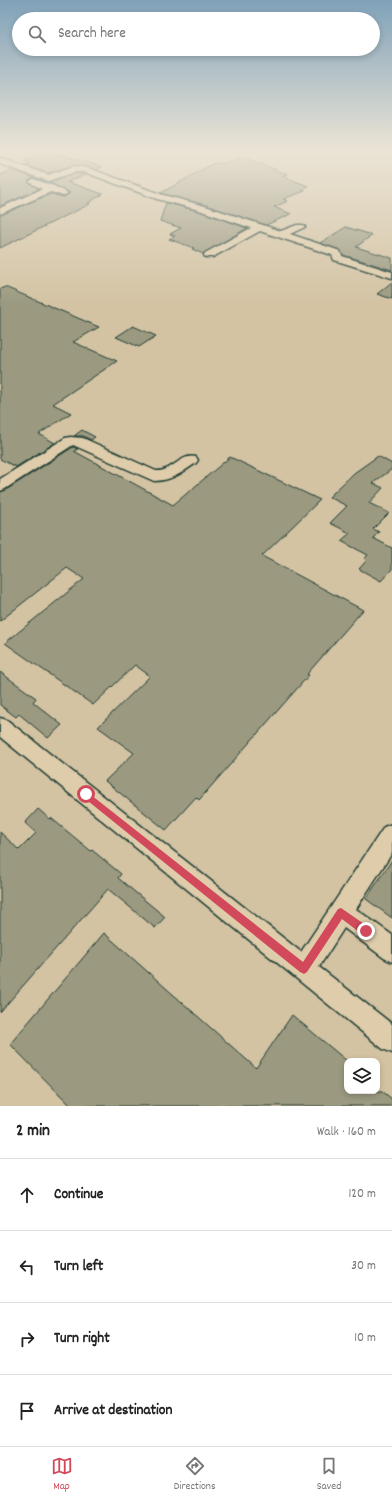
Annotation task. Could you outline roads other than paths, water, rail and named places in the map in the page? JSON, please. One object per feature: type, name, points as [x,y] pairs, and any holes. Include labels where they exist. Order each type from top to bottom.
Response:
[{"type":"street","points":[[0,211],[23,201]]},
{"type":"street","points":[[175,201],[336,254],[338,258],[392,275]]},
{"type":"street","points":[[280,235],[300,227]]},
{"type":"street","points":[[209,255],[258,228]]},
{"type":"street","points":[[0,486],[64,443],[70,441],[78,441],[154,476],[161,477],[168,475],[191,460]]},
{"type":"street","points":[[0,726],[392,1040]]},
{"type":"street","points":[[304,969],[392,834]]},
{"type":"street","points":[[341,912],[392,950]]}]
